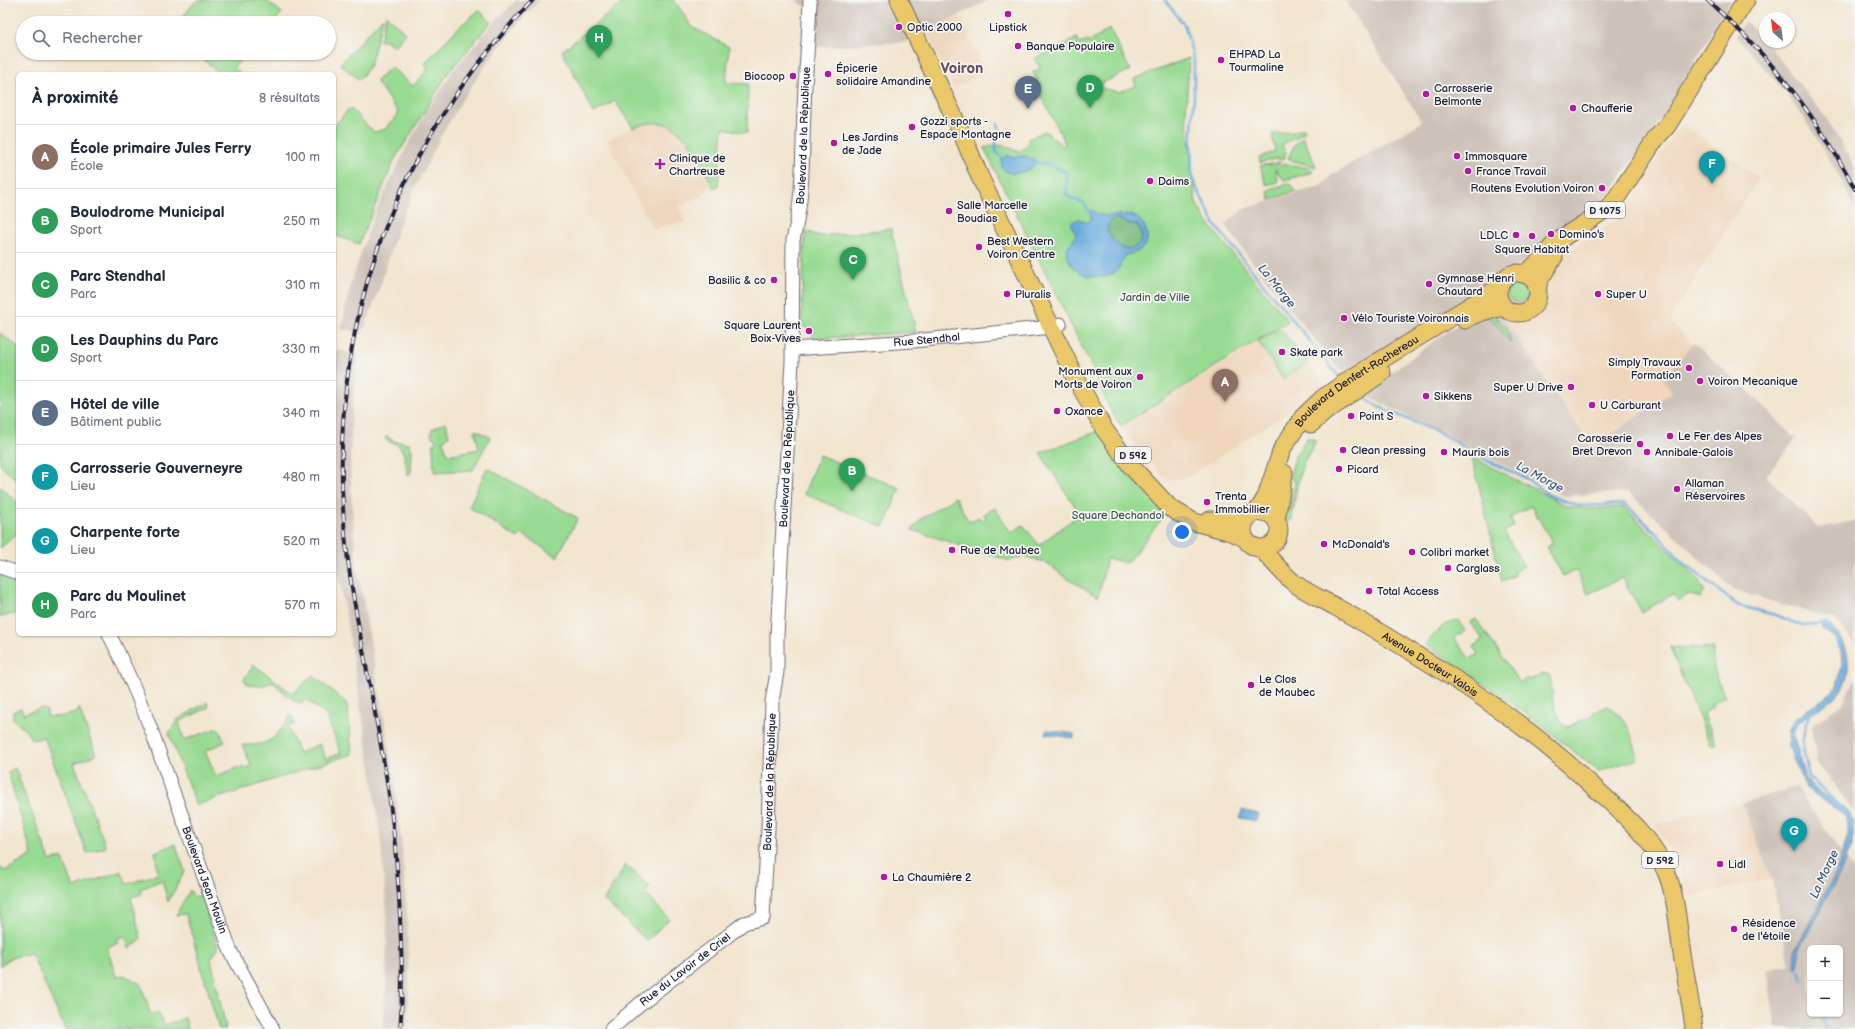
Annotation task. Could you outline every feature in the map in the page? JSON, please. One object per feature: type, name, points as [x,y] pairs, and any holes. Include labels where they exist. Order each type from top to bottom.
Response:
[{"type":"main road","name":"D 592","points":[[899,0],[963,136],[976,150],[1056,325],[1111,424],[1126,446],[1157,483],[1177,503],[1201,518],[1226,522],[1251,515]]},
{"type":"main road","name":"Boulevard Denfert-Rochereau","points":[[1251,515],[1266,497],[1280,455],[1287,441],[1303,417],[1499,288],[1503,281],[1509,276],[1524,274],[1531,270],[1559,241],[1604,211],[1613,203],[1657,137],[1667,126],[1746,0]]},
{"type":"main road","name":"Boulevard Denfert-Rochereau","points":[[1276,520],[1280,486],[1287,460],[1297,440],[1315,419],[1350,387],[1473,315],[1504,307],[1510,312],[1518,313],[1527,311],[1534,305],[1538,297],[1537,288],[1556,255],[1607,218],[1629,194],[1662,143],[1667,126]]},
{"type":"main road","points":[[1524,274],[1534,282],[1537,288]]},
{"type":"main road","points":[[1499,288],[1500,302],[1504,307]]},
{"type":"main road","name":"D 592","points":[[1056,325],[1074,375],[1104,429],[1130,466],[1170,508],[1194,522],[1228,531],[1243,538]]},
{"type":"main road","points":[[1277,538],[1270,546],[1261,549],[1248,543],[1243,538],[1242,531],[1251,515],[1264,512],[1271,515],[1279,526],[1277,538],[1281,559],[1286,574]]},
{"type":"main road","name":"D 592","points":[[1261,549],[1286,574]]},
{"type":"main road","name":"Avenue Docteur Valois","points":[[1286,574],[1302,588],[1357,619],[1470,688],[1570,763],[1603,784],[1635,809],[1655,830],[1676,871],[1683,899],[1691,963],[1689,988],[1694,1029]]},
{"type":"street","name":"Boulevard de la République","points":[[763,918],[768,829],[772,702],[777,672],[776,636],[792,349],[793,240],[797,223],[801,184],[806,54],[810,0]]},
{"type":"street","name":"Rue Stendhal","points":[[792,349],[913,340],[1056,325]]},
{"type":"street","points":[[0,567],[16,572]]},
{"type":"street","name":"Boulevard Jean Moulin","points":[[110,636],[136,689],[151,725],[160,755],[231,952],[273,1029]]},
{"type":"street","name":"Rue du Lavoir de Criel","points":[[611,1029],[641,1003],[744,923],[763,918]]},
{"type":"shaded area","points":[[516,0],[540,0],[524,16],[496,51],[464,97],[441,136],[414,190],[396,233],[381,284],[363,333],[341,329],[351,283],[374,215],[406,148],[426,112],[453,71],[496,20]]},
{"type":"shaded area","points":[[794,0],[989,0],[906,42],[803,48],[806,7]]},
{"type":"shaded area","points":[[910,0],[951,0],[987,72],[954,88]]},
{"type":"shaded area","points":[[1345,0],[1731,0],[1659,122],[1600,206],[1533,256],[1348,375],[1335,365],[1247,255],[1225,224],[1244,209],[1323,185],[1330,176],[1422,122]]},
{"type":"shaded area","points":[[1745,21],[1759,35],[1759,48],[1772,48],[1774,50],[1773,51],[1826,118],[1855,168],[1855,210],[1842,181],[1814,134],[1787,94],[1736,36]]},
{"type":"shaded area","name":"Clinique de Chartreuse","points":[[656,122],[666,123],[674,127],[688,139],[714,188],[678,207],[686,222],[660,226],[657,230],[651,226],[607,140],[641,124]]},
{"type":"shaded area","points":[[1681,123],[1759,178],[1675,310],[1670,322],[1692,344],[1666,376],[1672,392],[1592,448],[1491,300],[1608,226],[1627,211],[1641,184]]},
{"type":"shaded area","points":[[1491,300],[1592,448],[1672,392],[1664,381],[1666,376],[1692,344],[1695,344],[1751,394],[1796,439],[1766,476],[1818,528],[1855,521],[1855,644],[1836,620],[1733,590],[1628,492],[1564,496],[1362,393]]},
{"type":"shaded area","points":[[1258,342],[1283,380],[1310,363],[1325,387],[1187,478],[1166,480],[1121,428]]},
{"type":"shaded area","points":[[337,350],[358,354],[352,409],[350,454],[352,507],[356,560],[394,776],[401,837],[407,913],[409,986],[407,1029],[383,1029],[386,989],[387,917],[381,843],[372,776],[336,554]]},
{"type":"shaded area","points":[[1855,677],[1855,811],[1817,763],[1811,726],[1842,704]]},
{"type":"shaded area","points":[[1796,787],[1854,871],[1855,870],[1855,1029],[1776,1029],[1767,970],[1789,965],[1772,879],[1742,803]]},
{"type":"shaded area","points":[[1742,803],[1772,879],[1687,897],[1677,863],[1656,824],[1723,805]]},
{"type":"green space","points":[[197,0],[266,0],[282,13],[279,16],[183,16]]},
{"type":"green space","points":[[626,0],[674,0],[692,27],[729,47],[726,83],[748,84],[747,133],[723,128],[718,186],[714,188],[693,148],[685,137],[675,129],[664,124],[650,123],[633,128],[615,101],[594,113],[562,51]]},
{"type":"green space","points":[[479,10],[491,22],[448,73],[394,161],[359,244],[336,236],[336,124],[350,108],[374,132],[386,129],[390,122],[392,123],[398,112],[376,81],[391,67],[413,86],[428,69],[425,63],[458,28]]},
{"type":"green space","points":[[386,15],[405,33],[395,47],[386,40],[380,41]]},
{"type":"green space","points":[[383,17],[370,65],[359,80],[340,64]]},
{"type":"green space","name":"Jardin de Ville","points":[[1110,29],[1130,70],[1100,84],[1101,88],[1119,92],[1136,86],[1134,79],[1189,58],[1186,115],[1196,203],[1207,222],[1288,321],[1121,426],[1110,409],[1091,365],[984,148],[1003,146],[1021,151],[1029,144],[1028,139],[1045,131],[1063,147],[1065,144],[1062,136],[1038,90],[1041,88],[1033,72],[1040,68],[1035,59],[1077,38],[1079,44],[1087,40],[1088,42]]},
{"type":"green space","points":[[204,60],[240,60],[234,67],[239,72],[218,72]]},
{"type":"green space","points":[[1304,128],[1305,131],[1299,136],[1283,144],[1282,146],[1286,152],[1284,159],[1274,159],[1260,163],[1259,158],[1275,151],[1272,134],[1293,132]]},
{"type":"green space","points":[[1303,137],[1316,166],[1315,167],[1288,158],[1295,144]]},
{"type":"green space","points":[[1281,162],[1276,167],[1275,174],[1278,179],[1277,182],[1266,185],[1260,166]]},
{"type":"green space","points":[[1283,163],[1309,168],[1313,172],[1284,180],[1278,174],[1277,169]]},
{"type":"green space","points":[[1290,183],[1296,191],[1270,200],[1268,190]]},
{"type":"green space","points":[[1116,218],[1129,224],[1137,225],[1142,234],[1142,238],[1138,245],[1129,249],[1124,249],[1112,239],[1109,234],[1108,225]]},
{"type":"green space","points":[[891,229],[916,332],[812,339],[814,336],[804,326],[801,328],[805,231],[820,236]]},
{"type":"green space","points":[[1518,281],[1526,284],[1529,292],[1526,300],[1518,303],[1510,300],[1507,292],[1510,284]]},
{"type":"green space","points":[[1489,315],[1495,315],[1501,324],[1506,327],[1511,343]]},
{"type":"green space","name":"Skate park","points":[[1280,328],[1308,363],[1283,379],[1258,341]]},
{"type":"green space","points":[[0,333],[16,345],[16,479],[0,465]]},
{"type":"green space","points":[[446,422],[449,436],[443,441],[448,455],[479,449],[476,434],[473,432],[475,430],[490,437],[473,470],[434,472],[433,446],[436,441],[431,435],[432,429]]},
{"type":"green space","name":"Square Dechandol","points":[[1101,430],[1168,511],[1127,563],[1107,558],[1098,597],[1062,575],[1047,563],[1024,556],[1010,561],[912,530],[920,520],[955,497],[969,522],[979,517],[981,521],[986,518],[984,514],[995,508],[1011,533],[1023,525],[1039,545],[1080,514],[1040,453]]},
{"type":"green space","points":[[387,436],[393,441],[409,443],[412,451],[411,473],[408,475],[401,449],[399,446],[387,440],[385,438]]},
{"type":"green space","points":[[1307,438],[1314,438],[1315,443],[1303,463],[1297,486],[1292,519],[1287,523],[1284,513],[1287,485],[1292,488],[1290,511],[1292,510],[1295,481],[1289,478],[1296,454]]},
{"type":"green space","points":[[819,455],[900,488],[884,527],[804,494]]},
{"type":"green space","points":[[1472,457],[1567,506],[1587,509],[1624,507],[1698,579],[1705,592],[1700,598],[1689,594],[1678,601],[1673,594],[1642,612],[1622,578],[1588,594],[1576,570],[1563,576],[1547,547],[1553,543],[1531,506],[1510,518],[1514,526],[1504,532],[1524,566],[1513,572],[1515,575],[1502,582]]},
{"type":"green space","points":[[487,468],[578,518],[557,557],[522,534],[518,538],[469,507]]},
{"type":"green space","points":[[0,487],[16,501],[16,535],[0,548]]},
{"type":"green space","points":[[0,573],[16,580],[16,613],[0,617]]},
{"type":"green space","points":[[1476,619],[1520,683],[1528,678],[1530,680],[1541,674],[1550,676],[1554,704],[1562,723],[1567,727],[1592,716],[1594,712],[1608,706],[1615,710],[1629,729],[1638,759],[1598,771],[1523,711],[1425,644],[1444,625],[1458,620],[1465,631],[1454,638],[1470,659],[1478,654],[1473,647],[1483,640],[1470,622]]},
{"type":"green space","points":[[1670,647],[1713,648],[1715,673],[1725,696],[1712,703],[1714,707],[1703,713],[1716,743],[1711,746]]},
{"type":"green space","points":[[253,664],[293,694],[313,675],[347,704],[352,754],[196,805],[169,734],[177,720],[207,702],[209,707],[179,722],[184,740],[218,728],[225,742],[205,751],[216,776],[237,768],[252,767],[242,745],[260,744],[272,739],[281,730],[291,715],[295,724],[288,727],[299,753],[319,744],[326,759],[341,753],[326,715],[306,699],[302,703],[293,701],[273,682],[260,686],[248,685],[244,679]]},
{"type":"green space","points":[[21,708],[23,714],[42,708],[47,711],[47,716],[55,717],[66,716],[78,712],[79,708],[96,755],[74,763],[106,847],[87,853],[44,737],[33,740],[13,719],[13,712]]},
{"type":"green space","points":[[15,768],[50,861],[62,857],[74,888],[121,871],[127,884],[158,874],[155,852],[175,844],[185,871],[168,902],[162,880],[141,889],[142,894],[131,897],[141,939],[138,943],[129,948],[125,936],[117,939],[118,943],[107,947],[116,977],[124,975],[141,984],[151,1015],[158,1013],[165,1025],[185,1018],[188,1029],[65,1029],[31,953],[10,958],[0,966],[0,868],[5,871],[32,855],[8,772]]},
{"type":"green space","points":[[626,865],[650,887],[645,893],[669,919],[647,941],[604,900]]},
{"type":"green space","points":[[190,890],[194,897],[201,895],[218,948],[211,959],[226,1029],[219,1029],[186,914],[176,915]]},
{"type":"water","points":[[1009,155],[1011,157],[1025,156],[1036,160],[1036,163],[1026,171],[1020,173],[1008,172],[1001,165],[1002,158]]},
{"type":"water","points":[[1092,210],[1105,216],[1134,216],[1141,221],[1147,232],[1147,240],[1143,247],[1137,252],[1126,255],[1116,271],[1106,276],[1089,276],[1081,273],[1070,262],[1067,255],[1068,246],[1075,237],[1075,232],[1071,226],[1072,222],[1079,219],[1088,223],[1091,218],[1089,211]],"holes":[[[1116,218],[1129,224],[1137,225],[1142,234],[1142,238],[1138,245],[1129,249],[1124,249],[1112,239],[1109,234],[1108,225]]]},
{"type":"water","points":[[1821,624],[1832,629],[1839,635],[1843,642],[1848,660],[1847,674],[1838,694],[1829,702],[1799,722],[1795,727],[1793,734],[1806,778],[1820,793],[1844,807],[1849,813],[1854,825],[1853,845],[1847,855],[1840,873],[1800,947],[1797,968],[1794,968],[1795,951],[1838,869],[1847,837],[1845,816],[1806,788],[1790,750],[1788,738],[1789,729],[1793,720],[1823,699],[1837,687],[1842,665],[1841,650],[1834,637],[1822,629]]},
{"type":"water","points":[[1047,730],[1074,734],[1074,738],[1046,734]]},
{"type":"water","points":[[1242,810],[1258,814],[1256,821],[1240,818]]},
{"type":"waterway","name":"La Morge","points":[[1165,0],[1185,26],[1194,60],[1194,97],[1191,144],[1192,178],[1215,225],[1340,378]]},
{"type":"waterway","points":[[998,124],[999,130],[995,146],[999,155],[1005,160]]},
{"type":"waterway","points":[[1033,163],[1046,163],[1065,172],[1067,178],[1066,194],[1069,197],[1083,203],[1089,211]]},
{"type":"waterway","name":"La Morge","points":[[1361,395],[1377,406],[1440,433],[1486,460],[1527,479],[1549,495],[1580,506],[1625,504],[1650,527],[1685,564],[1737,605],[1775,615],[1801,625],[1828,623],[1833,630]]},
{"type":"waterway","name":"La Morge","points":[[1814,710],[1809,714],[1802,744],[1809,777],[1840,806]]},
{"type":"waterway","name":"La Morge","points":[[1799,971],[1803,980]]},
{"type":"waterway","name":"La Morge","points":[[1822,1017],[1825,1029]]},
{"type":"railway","points":[[400,1029],[402,996],[401,942],[393,826],[387,781],[350,575],[343,507],[342,441],[348,375],[360,310],[378,247],[403,186],[435,127],[473,71],[502,34],[533,0]]},
{"type":"railway","points":[[1707,0],[1751,42],[1790,88],[1825,137],[1855,189]]},
{"type":"place","name":"Lipstick","points":[[1008,14]]},
{"type":"place","name":"Optic 2000","points":[[899,27]]},
{"type":"place","name":"Banque Populaire","points":[[1018,46]]},
{"type":"place","name":"Parc du Moulinet","points":[[599,58]]},
{"type":"place","name":"EHPAD La Tourmaline","points":[[1221,60]]},
{"type":"place","name":"Épicerie solidaire Amandine","points":[[828,74]]},
{"type":"place","name":"Biocoop","points":[[793,76]]},
{"type":"place","name":"Carrosserie Belmonte","points":[[1426,94]]},
{"type":"place","name":"Les Dauphins du Parc","points":[[1090,108]]},
{"type":"place","name":"Chaufferie","points":[[1573,108]]},
{"type":"place","name":"Hôtel de ville","points":[[1028,109]]},
{"type":"place","name":"Gozzi sports - Espace Montagne","points":[[912,127]]},
{"type":"place","name":"Les Jardins de Jade","points":[[834,143]]},
{"type":"place","name":"Immosquare","points":[[1457,156]]},
{"type":"place","name":"Clinique de Chartreuse","points":[[660,164]]},
{"type":"place","name":"France Travail","points":[[1468,171]]},
{"type":"place","name":"Daims","points":[[1150,181]]},
{"type":"place","name":"Carrosserie Gouverneyre","points":[[1712,184]]},
{"type":"place","name":"Routens Evolution Voiron","points":[[1602,188]]},
{"type":"place","name":"Salle Marcelle Boudias","points":[[949,211]]},
{"type":"place","name":"Domino's","points":[[1551,234]]},
{"type":"place","name":"LDLC","points":[[1516,235]]},
{"type":"place","name":"Square Habitat","points":[[1532,236]]},
{"type":"place","name":"Best Western Voiron Centre","points":[[979,247]]},
{"type":"place","name":"Basilic & co","points":[[774,280]]},
{"type":"place","name":"Parc Stendhal","points":[[853,280]]},
{"type":"place","name":"Gymnase Henri Chautard","points":[[1429,284]]},
{"type":"place","name":"Pluralis","points":[[1007,294]]},
{"type":"place","name":"Super U","points":[[1598,294]]},
{"type":"place","name":"Vélo Touriste Voironnais","points":[[1344,318]]},
{"type":"place","name":"Square Laurent Boix-Vives","points":[[809,331]]},
{"type":"place","name":"Skate park","points":[[1282,352]]},
{"type":"place","name":"Simply Travaux Formation","points":[[1689,368]]},
{"type":"place","name":"Monument aux Morts de Voiron","points":[[1140,377]]},
{"type":"place","name":"Voiron Mecanique","points":[[1700,381]]},
{"type":"place","name":"Super U Drive","points":[[1571,387]]},
{"type":"place","name":"Sikkens","points":[[1426,396]]},
{"type":"place","name":"École primaire Jules Ferry","points":[[1225,402]]},
{"type":"place","name":"U Carburant","points":[[1592,405]]},
{"type":"place","name":"Oxance","points":[[1057,411]]},
{"type":"place","name":"Point S","points":[[1351,416]]},
{"type":"place","name":"Le Fer des Alpes","points":[[1670,436]]},
{"type":"place","name":"Carosserie Bret Drevon","points":[[1640,444]]},
{"type":"place","name":"Clean pressing","points":[[1343,450]]},
{"type":"place","name":"Mauris bois","points":[[1444,452]]},
{"type":"place","name":"Annibale-Galois","points":[[1647,452]]},
{"type":"place","name":"Picard","points":[[1339,469]]},
{"type":"place","name":"Allaman Réservoires","points":[[1677,489]]},
{"type":"place","name":"Boulodrome Municipal","points":[[852,491]]},
{"type":"place","name":"Trenta Immobillier","points":[[1207,502]]},
{"type":"place","name":"McDonald's","points":[[1324,544]]},
{"type":"place","name":"Rue de Maubec","points":[[952,550]]},
{"type":"place","name":"Colibri market","points":[[1412,552]]},
{"type":"place","name":"Carglass","points":[[1448,568]]},
{"type":"place","name":"Total Access","points":[[1369,591]]},
{"type":"place","name":"Le Clos de Maubec","points":[[1251,685]]},
{"type":"place","name":"Charpente forte","points":[[1794,851]]},
{"type":"place","name":"Lidl","points":[[1720,864]]},
{"type":"place","name":"La Chaumière 2","points":[[884,877]]},
{"type":"place","name":"Résidence de l'étoile","points":[[1734,929]]},
{"type":"district","name":"Voiron","points":[[962,68]]}]
